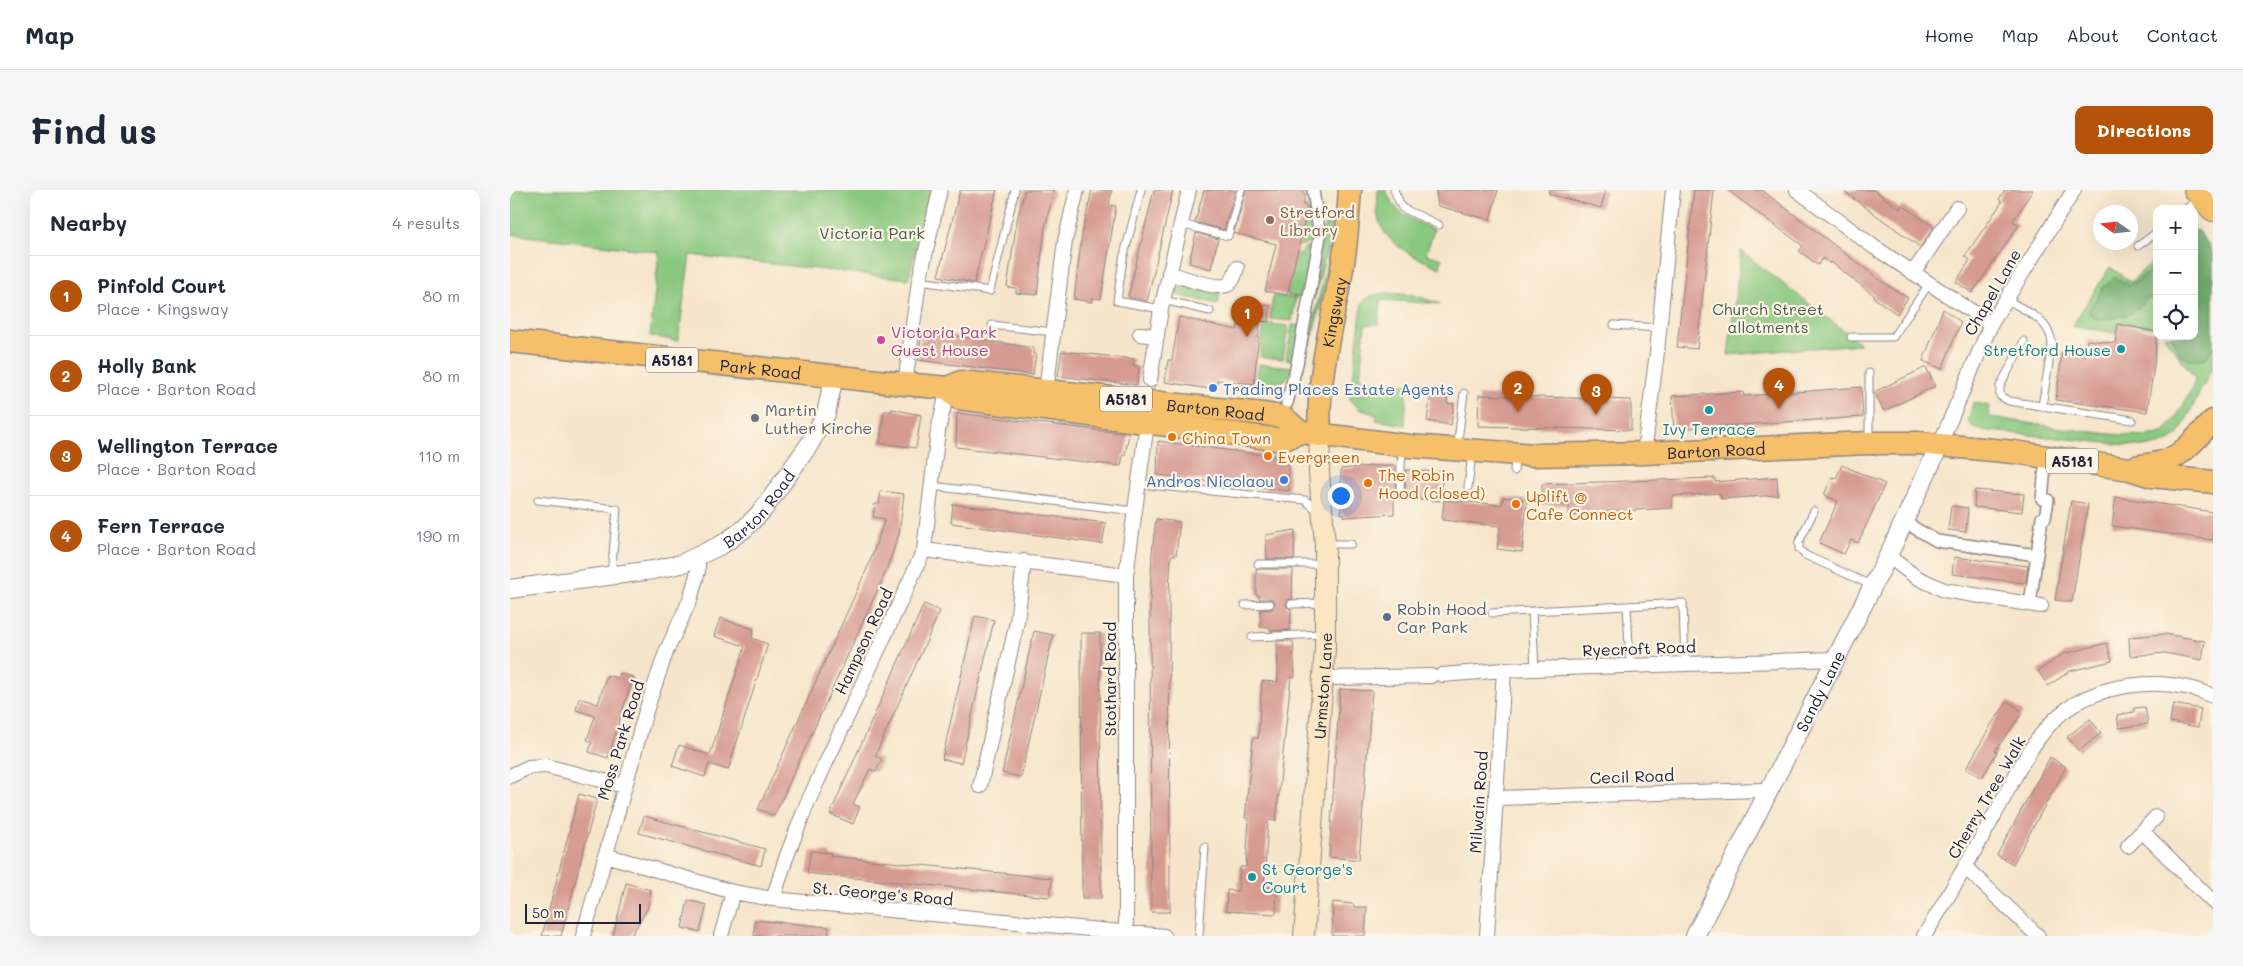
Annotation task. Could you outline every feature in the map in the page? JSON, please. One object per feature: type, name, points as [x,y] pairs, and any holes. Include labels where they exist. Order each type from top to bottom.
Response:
[{"type":"main road","name":"Kingsway","points":[[1310,434],[1319,418],[1322,375],[1343,263],[1350,190]]},
{"type":"main road","name":"Park Road","points":[[510,341],[658,359],[834,376]]},
{"type":"main road","name":"Barton Road","points":[[834,376],[948,388],[961,382],[1149,401],[1282,440],[1310,434],[1464,451],[1515,463],[1644,453],[1869,443],[1940,444],[2130,468],[2152,476],[2213,482]]},
{"type":"main road","name":"Barton Road","points":[[948,388],[958,398],[1149,401]]},
{"type":"main road","name":"Barton Road","points":[[2130,468],[2166,461],[2176,456],[2190,446],[2213,421]]},
{"type":"main road","name":"Urmston Lane","points":[[1304,936],[1323,676],[1325,554],[1320,474],[1310,434]]},
{"type":"street","points":[[905,384],[919,282],[940,190]]},
{"type":"street","points":[[1046,391],[1065,241],[1077,190]]},
{"type":"street","name":"Stothard Road","points":[[1126,934],[1126,575],[1156,336],[1189,190]]},
{"type":"street","name":"Kingsway","points":[[1291,396],[1320,236],[1314,190]]},
{"type":"street","points":[[1644,453],[1673,190]]},
{"type":"street","points":[[1797,190],[1874,247],[1990,324]]},
{"type":"street","name":"Chapel Lane","points":[[1940,444],[1990,324],[2068,192]]},
{"type":"street","points":[[1913,273],[1957,208]]},
{"type":"street","points":[[1169,273],[1218,286],[1227,285],[1234,278],[1237,268]]},
{"type":"street","points":[[1140,334],[1156,336]]},
{"type":"street","name":"Barton Road","points":[[510,589],[653,570],[681,564],[724,544],[762,511],[809,445],[826,414],[834,376]]},
{"type":"street","name":"Hampson Road","points":[[773,899],[786,858],[807,804],[924,550],[938,431],[948,388]]},
{"type":"street","name":"Sandy Lane","points":[[1695,936],[1770,792],[1888,556],[1940,444]]},
{"type":"street","points":[[1888,556],[1916,577],[1944,590],[2035,605],[2037,555],[2042,518],[2046,518],[2048,500],[2042,499],[2046,457]]},
{"type":"street","points":[[1904,522],[1937,541],[2037,555]]},
{"type":"street","points":[[924,550],[1126,575]]},
{"type":"street","name":"Moss Park Road","points":[[584,936],[624,786],[666,652],[690,600],[698,571],[698,557]]},
{"type":"street","points":[[980,786],[1017,622],[1024,561]]},
{"type":"street","name":"Ryecroft Road","points":[[1323,676],[1333,678],[1436,675],[1504,670],[1836,659]]},
{"type":"street","name":"Milwain Road","points":[[1487,936],[1504,670]]},
{"type":"street","name":"Cherry Tree Walk","points":[[1924,936],[1966,868],[2029,753],[2053,721],[2071,706],[2092,696],[2129,685],[2168,683],[2197,689],[2213,696]]},
{"type":"street","points":[[510,776],[530,767],[546,766],[624,786]]},
{"type":"street","name":"Cecil Road","points":[[1496,798],[1761,790],[1770,792]]},
{"type":"street","points":[[2128,846],[2156,817]]},
{"type":"street","points":[[2142,832],[2213,902]]},
{"type":"street","name":"St. George's Road","points":[[605,855],[733,892],[773,899],[1126,934],[1164,936]]},
{"type":"street","points":[[1966,868],[2038,936]]},
{"type":"street","points":[[721,936],[733,892]]},
{"type":"lane","points":[[919,282],[990,291],[1015,190]]},
{"type":"lane","points":[[1141,190],[1123,259],[1117,301],[1210,311]]},
{"type":"lane","points":[[1180,224],[1228,236],[1241,190]]},
{"type":"lane","points":[[1394,190],[1402,208],[1438,225]]},
{"type":"lane","points":[[2138,246],[2153,235]]},
{"type":"lane","points":[[1851,337],[1893,337],[1929,284]]},
{"type":"lane","points":[[2006,298],[2044,323],[2051,334],[2052,344],[2042,406]]},
{"type":"lane","points":[[992,325],[1053,332]]},
{"type":"lane","points":[[1614,325],[1659,328]]},
{"type":"lane","points":[[2024,341],[2000,386],[2000,396],[2009,400],[2132,420]]},
{"type":"lane","points":[[1869,374],[1869,443]]},
{"type":"lane","points":[[1464,393],[1464,451],[1468,487]]},
{"type":"lane","points":[[1400,489],[1402,445]]},
{"type":"lane","points":[[1138,484],[1304,500],[1323,516]]},
{"type":"lane","points":[[932,486],[1134,512]]},
{"type":"lane","points":[[538,500],[617,509],[611,576]]},
{"type":"lane","points":[[1814,512],[1799,542],[1799,549],[1805,555],[1873,586]]},
{"type":"lane","points":[[1258,564],[1325,554],[1351,544]]},
{"type":"lane","points":[[1291,604],[1324,602]]},
{"type":"lane","points":[[1492,613],[1683,603],[1686,664]]},
{"type":"lane","points":[[1245,605],[1270,604]]},
{"type":"lane","points":[[1627,606],[1630,666]]},
{"type":"lane","points":[[1532,611],[1535,669]]},
{"type":"lane","points":[[1252,636],[1324,634]]},
{"type":"lane","points":[[1199,936],[1205,847]]},
{"type":"green space","name":"Victoria Park","points":[[510,190],[931,190],[908,279],[690,255],[678,341],[650,336],[659,252],[510,234]]},
{"type":"green space","points":[[1378,190],[1386,190],[1395,206],[1406,216],[1434,230],[1426,254],[1442,259],[1440,268],[1412,255],[1394,243],[1387,235],[1381,227],[1378,217]]},
{"type":"green space","points":[[1308,207],[1314,227],[1311,238],[1313,244],[1301,245],[1297,249]]},
{"type":"green space","points":[[1332,218],[1329,243],[1314,299],[1323,229]]},
{"type":"green space","points":[[2198,231],[2209,245],[2213,257],[2213,346],[2206,358],[2191,360],[2181,356],[2174,340],[2198,340]]},
{"type":"green space","points":[[1335,235],[1335,251],[1310,345],[1314,317]]},
{"type":"green space","points":[[1314,247],[1304,298],[1287,295],[1296,253],[1301,255],[1304,248]]},
{"type":"green space","name":"Church Street allotments","points":[[1741,251],[1861,344],[1728,355]]},
{"type":"green space","points":[[2153,261],[2153,267],[2146,275],[2130,285],[2133,313],[2147,298],[2153,299],[2153,327],[2118,323],[2115,333],[2072,326],[2110,267],[2131,282]]},
{"type":"green space","points":[[2153,267],[2153,299],[2147,298],[2133,313],[2098,321],[2088,312],[2103,287],[2114,277],[2130,285],[2146,275]]},
{"type":"green space","points":[[1188,285],[1220,291],[1218,304],[1176,295],[1178,288]]},
{"type":"green space","points":[[1389,293],[1413,295],[1441,304],[1381,300],[1379,324],[1365,325],[1360,379],[1373,381],[1365,392],[1352,388],[1362,304],[1374,295]]},
{"type":"green space","points":[[1273,296],[1296,298],[1292,321],[1270,319]]},
{"type":"green space","points":[[1264,323],[1288,326],[1283,359],[1260,357]]},
{"type":"green space","points":[[1292,325],[1301,326],[1294,360],[1286,360]]},
{"type":"green space","points":[[2167,340],[2174,340],[2181,356],[2206,358],[2213,346],[2213,366],[2179,434],[2164,443],[2153,446],[2135,446],[1981,430],[1974,428],[1968,422],[1973,402],[1989,406],[1989,417],[2105,433],[2149,435],[2161,433],[2166,430],[2176,417],[2186,400],[2195,378]]},
{"type":"green space","points":[[1259,364],[1293,367],[1290,375],[1280,384],[1275,381],[1264,386],[1262,391],[1256,392]]},
{"type":"green space","points":[[1378,382],[1407,385],[1405,425],[1376,420],[1377,415],[1359,409],[1350,399],[1350,393],[1367,395]]},
{"type":"building","points":[[960,190],[997,190],[974,283],[938,276]]},
{"type":"building","points":[[1025,190],[1054,190],[1045,227],[1037,295],[1016,293],[1016,288],[1007,287],[1017,220]]},
{"type":"building","points":[[1092,190],[1112,190],[1109,205],[1116,206],[1101,299],[1092,298],[1092,302],[1074,299],[1082,234]]},
{"type":"building","points":[[1154,190],[1173,190],[1147,301],[1128,297]]},
{"type":"building","points":[[1204,190],[1235,190],[1224,230],[1195,222]]},
{"type":"building","name":"Stretford Library","points":[[1246,190],[1302,190],[1305,195],[1303,205],[1308,207],[1287,295],[1265,291],[1276,244],[1234,233]]},
{"type":"building","points":[[1436,190],[1498,190],[1490,220],[1438,206]]},
{"type":"building","points":[[1549,190],[1606,190],[1601,208],[1549,194]]},
{"type":"building","points":[[1694,190],[1714,190],[1697,349],[1677,347]]},
{"type":"building","points":[[1727,190],[1762,190],[1884,283],[1908,298],[1897,314],[1874,298],[1875,296],[1831,262],[1830,264],[1823,258],[1818,265],[1799,251],[1803,246]]},
{"type":"building","points":[[1842,190],[1874,190],[1900,209],[1902,205],[1934,227],[1920,247]]},
{"type":"building","points":[[2005,190],[2033,190],[2013,221],[2019,225],[1972,293],[1956,282],[1970,260],[1965,256],[2002,202],[1999,199]]},
{"type":"building","points":[[1196,233],[1218,239],[1211,269],[1189,263]]},
{"type":"building","points":[[1248,303],[1270,306],[1269,322],[1260,321],[1254,384],[1217,380],[1216,390],[1165,382],[1168,360],[1172,360],[1179,317],[1237,330],[1240,318],[1247,318]]},
{"type":"building","points":[[1943,309],[1961,322],[1942,369],[1923,361]]},
{"type":"building","points":[[2118,324],[2153,331],[2153,340],[2156,340],[2147,412],[2056,400],[2062,352],[2085,356],[2087,340],[2115,343]]},
{"type":"building","points":[[925,331],[1034,348],[1033,354],[1036,354],[1033,375],[918,360],[921,339],[924,340]]},
{"type":"building","points":[[1062,351],[1134,359],[1133,365],[1139,367],[1137,385],[1058,376]]},
{"type":"building","points":[[1926,367],[1935,386],[1884,411],[1874,392]]},
{"type":"building","points":[[1861,387],[1863,417],[1674,429],[1672,396],[1743,392],[1744,396]]},
{"type":"building","points":[[1431,391],[1448,393],[1447,403],[1454,404],[1451,425],[1427,421]]},
{"type":"building","points":[[1479,395],[1631,400],[1631,430],[1478,426]]},
{"type":"building","points":[[892,409],[921,415],[916,448],[880,443],[884,411],[892,411]]},
{"type":"building","points":[[957,413],[1129,434],[1121,466],[956,447]]},
{"type":"building","points":[[1158,441],[1288,458],[1289,491],[1157,475]]},
{"type":"building","points":[[1842,465],[1885,484],[1858,543],[1851,540],[1844,554],[1819,543],[1838,501],[1824,495],[1832,477],[1836,478]]},
{"type":"building","name":"The Robin Hood (closed)","points":[[1395,466],[1395,489],[1399,494],[1405,490],[1406,470],[1443,473],[1440,501],[1394,498],[1394,514],[1345,517],[1344,514],[1341,514],[1341,469]]},
{"type":"building","points":[[1777,477],[1778,495],[1721,499],[1720,493],[1672,496],[1672,508],[1601,512],[1601,516],[1585,516],[1569,515],[1569,505],[1542,505],[1542,484],[1715,478],[1715,482]]},
{"type":"building","points":[[1975,490],[2024,494],[2022,512],[1974,507]]},
{"type":"building","points":[[881,491],[904,494],[899,534],[884,576],[774,816],[758,809],[869,564],[885,519],[873,517],[875,504],[879,504]]},
{"type":"building","points":[[1503,497],[1527,500],[1522,552],[1497,549],[1500,526],[1442,520],[1444,500],[1502,505]]},
{"type":"building","points":[[2116,497],[2213,512],[2213,540],[2112,526]]},
{"type":"building","points":[[2071,501],[2088,504],[2072,602],[2055,600]]},
{"type":"building","points":[[953,504],[1106,523],[1102,544],[951,523]]},
{"type":"building","points":[[1951,506],[1968,508],[1966,532],[1948,530]]},
{"type":"building","points":[[1156,519],[1180,522],[1176,555],[1171,555],[1169,593],[1170,912],[1151,912],[1150,603],[1152,553]]},
{"type":"building","points":[[1295,530],[1294,559],[1267,559],[1266,535]]},
{"type":"building","points":[[1954,557],[2028,566],[2025,583],[1952,574]]},
{"type":"building","points":[[1256,569],[1293,569],[1292,599],[1288,600],[1286,604],[1291,609],[1290,630],[1270,631],[1270,627],[1260,627],[1260,610],[1272,609],[1275,603],[1272,599],[1259,599],[1259,595],[1256,595]]},
{"type":"building","points":[[924,604],[940,611],[875,756],[882,759],[876,772],[870,769],[853,804],[860,807],[853,824],[830,814]]},
{"type":"building","points":[[975,616],[994,620],[961,763],[942,759]]},
{"type":"building","points":[[720,618],[754,629],[752,638],[768,644],[728,770],[709,764],[705,777],[672,766],[679,745],[710,755],[745,646],[714,636]]},
{"type":"building","points":[[1034,631],[1053,635],[1021,777],[1002,773]]},
{"type":"building","points":[[1081,633],[1100,633],[1101,899],[1082,899]]},
{"type":"building","points":[[2165,634],[2205,641],[2202,660],[2165,653],[2130,656],[2129,637]]},
{"type":"building","points":[[1277,641],[1293,641],[1295,677],[1291,677],[1276,821],[1268,820],[1264,887],[1277,888],[1276,914],[1226,911],[1227,890],[1238,891],[1240,867],[1246,867],[1249,818],[1245,818],[1253,738],[1258,738],[1262,681],[1278,682]]},
{"type":"building","points":[[2107,643],[2112,661],[2070,671],[2048,686],[2038,671],[2063,654]]},
{"type":"building","points":[[620,673],[633,677],[608,758],[589,752],[592,742],[587,740],[595,716],[576,710],[579,698],[598,704],[607,675],[618,678]]},
{"type":"building","points":[[1340,689],[1372,691],[1359,860],[1329,857]]},
{"type":"building","points":[[2008,701],[2023,712],[1995,751],[1997,752],[1982,778],[1966,769],[1991,725]]},
{"type":"building","points":[[2173,704],[2201,709],[2198,727],[2170,722]]},
{"type":"building","points":[[2145,707],[2148,724],[2119,728],[2117,715],[2134,712],[2134,708]]},
{"type":"building","points":[[2090,719],[2101,733],[2079,751],[2067,737]]},
{"type":"building","points":[[2050,757],[2066,767],[2013,864],[1997,855]]},
{"type":"building","points":[[579,794],[597,799],[590,826],[561,936],[542,936]]},
{"type":"building","points":[[644,816],[765,849],[761,866],[639,833]]},
{"type":"building","points":[[811,851],[831,853],[830,856],[1052,878],[1050,897],[807,873]]},
{"type":"building","points":[[626,883],[651,890],[647,909],[631,936],[613,936]]},
{"type":"building","points":[[688,900],[707,905],[700,932],[682,928]]},
{"type":"building","points":[[1333,902],[1353,904],[1354,907],[1367,907],[1365,936],[1332,936]]},
{"type":"building","points":[[755,920],[829,927],[828,936],[754,936]]},
{"type":"place","name":"Stretford Library","points":[[1270,220]]},
{"type":"place","name":"Pinfold Court","points":[[1247,337]]},
{"type":"place","name":"Victoria Park Guest House","points":[[881,340]]},
{"type":"place","name":"Stretford House","points":[[2121,349]]},
{"type":"place","name":"Trading Places Estate Agents","points":[[1213,388]]},
{"type":"place","name":"Fern Terrace","points":[[1779,409]]},
{"type":"place","name":"Ivy Terrace","points":[[1709,410]]},
{"type":"place","name":"Holly Bank","points":[[1518,412]]},
{"type":"place","name":"Wellington Terrace","points":[[1596,415]]},
{"type":"place","name":"Martin Luther Kirche","points":[[755,418]]},
{"type":"place","name":"China Town","points":[[1172,437]]},
{"type":"place","name":"Evergreen","points":[[1268,456]]},
{"type":"place","name":"Andros Nicolaou","points":[[1284,480]]},
{"type":"place","name":"The Robin Hood (closed)","points":[[1368,483]]},
{"type":"place","name":"Uplift @ Cafe Connect","points":[[1516,504]]},
{"type":"place","name":"Robin Hood Car Park","points":[[1387,617]]},
{"type":"place","name":"St George's Court","points":[[1252,877]]}]
